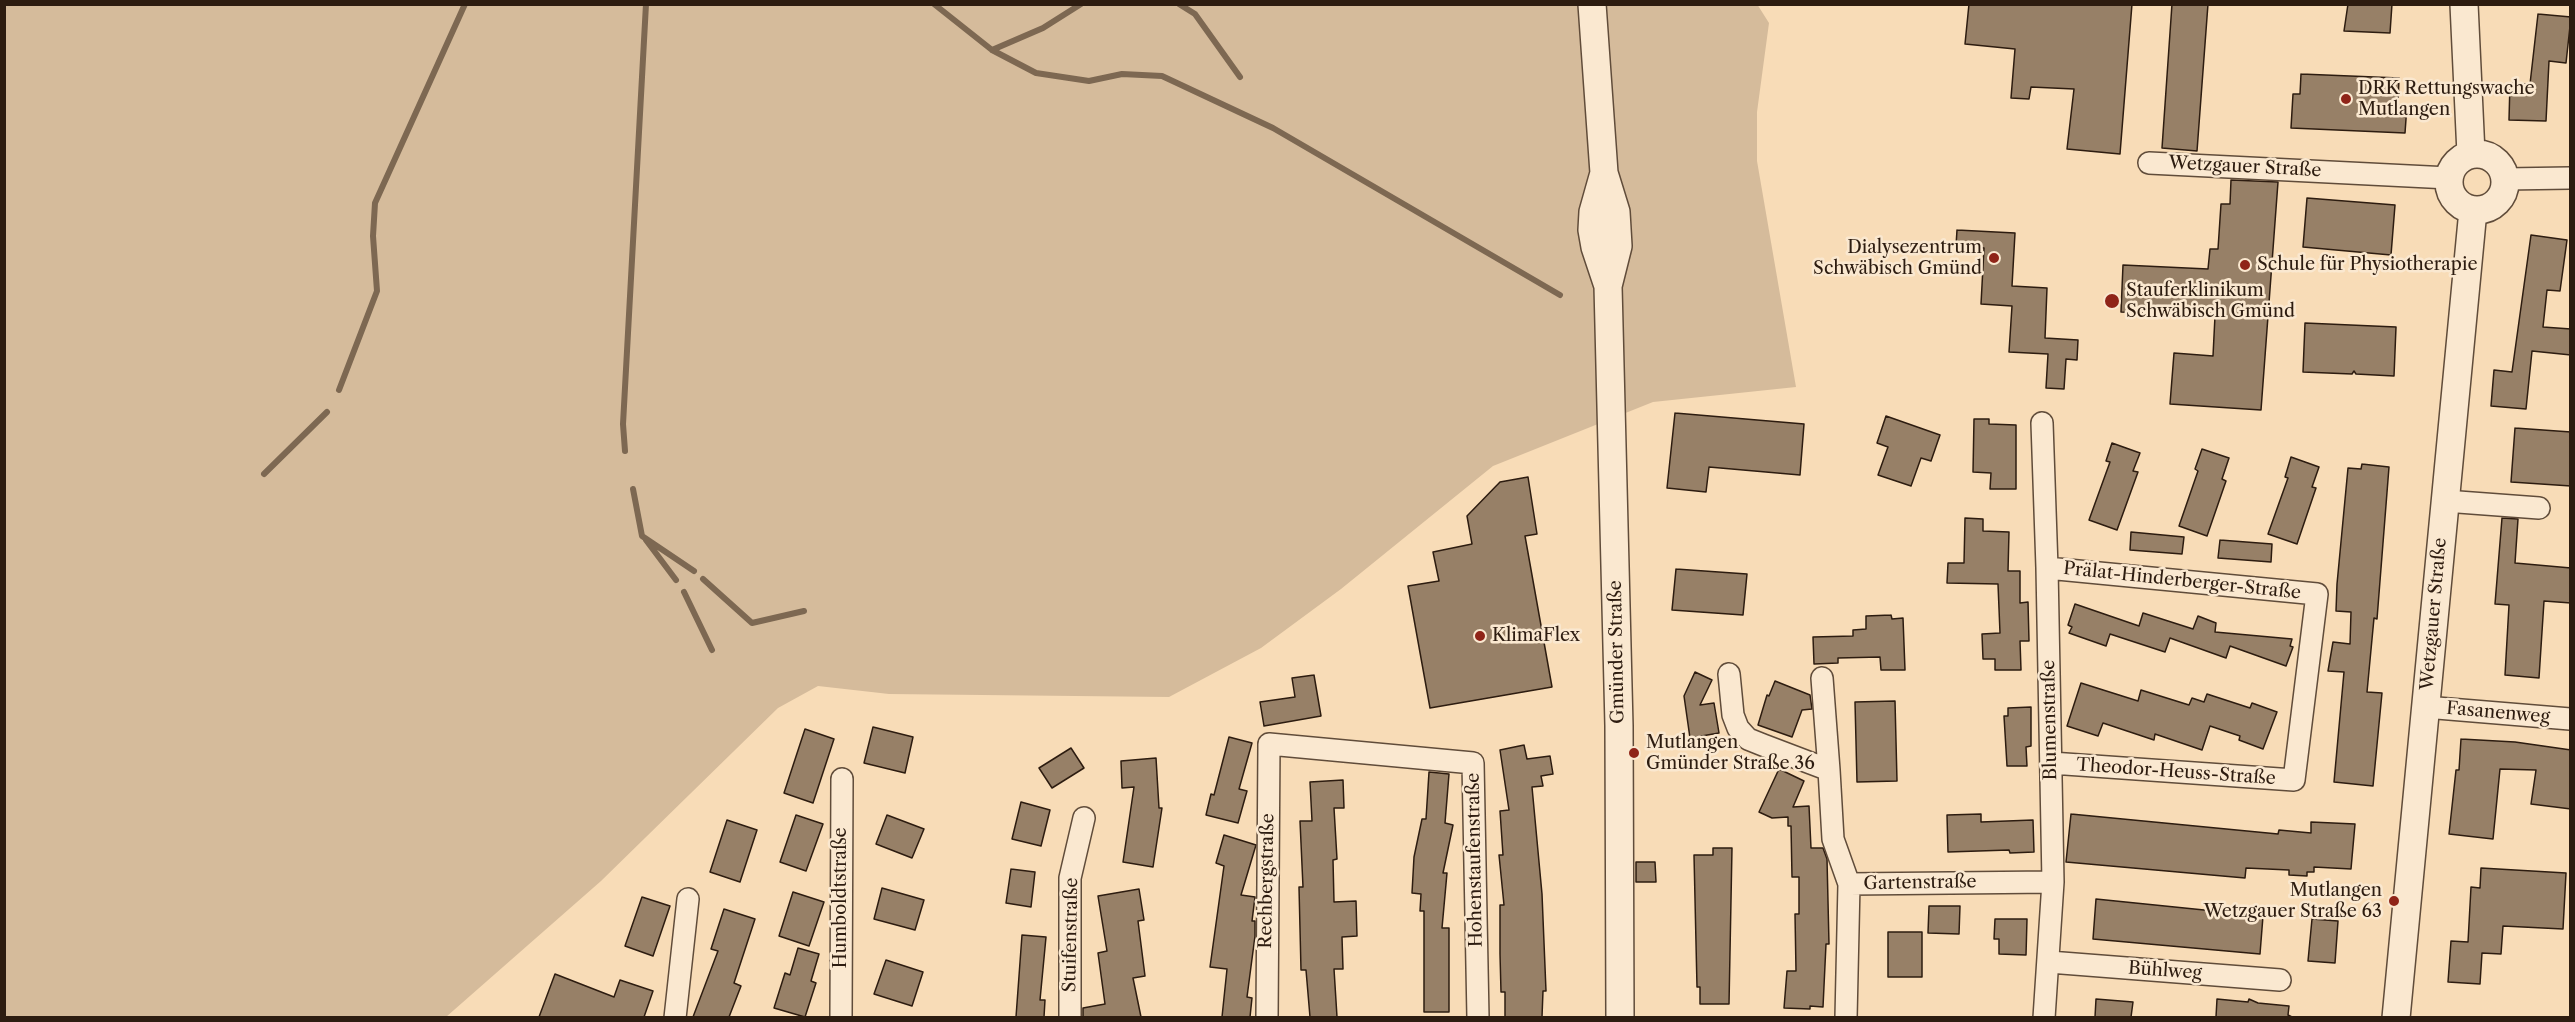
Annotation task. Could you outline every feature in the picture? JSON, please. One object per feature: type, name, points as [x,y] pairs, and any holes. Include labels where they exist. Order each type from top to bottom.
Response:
[{"type":"street","name":"Gmünder Straße","points":[[1592,4],[1604,173],[1616,212],[1618,246],[1608,286],[1619,714],[1620,1017]]},
{"type":"street","points":[[2464,4],[2471,154]]},
{"type":"street","points":[[2471,154],[2489,156],[2497,162],[2505,179],[2502,195],[2497,202],[2482,210],[2473,210],[2457,203],[2449,187],[2449,178],[2456,162],[2471,154]]},
{"type":"street","name":"Wetzgauer Straße","points":[[2149,163],[2449,178]]},
{"type":"street","points":[[2505,179],[2571,178]]},
{"type":"street","name":"Wetzgauer Straße","points":[[2396,1017],[2473,210]]},
{"type":"street","name":"Blumenstraße","points":[[2042,423],[2053,882],[2044,1017]]},
{"type":"street","points":[[2445,501],[2540,508]]},
{"type":"street","name":"Prälat-Hinderberger-Straße","points":[[2047,568],[2317,594]]},
{"type":"street","name":"Theodor-Heuss-Straße","points":[[2051,763],[2294,780],[2317,594]]},
{"type":"street","points":[[1729,674],[1733,715],[1738,728],[1748,739],[1829,770]]},
{"type":"street","points":[[1822,678],[1833,839],[1849,884]]},
{"type":"street","name":"Fasanenweg","points":[[2425,707],[2571,719]]},
{"type":"street","name":"Rechbergstraße","points":[[1267,1017],[1269,744]]},
{"type":"street","name":"Hohenstaufenstraße","points":[[1269,744],[1473,763],[1478,1017]]},
{"type":"street","name":"Humboldtstraße","points":[[841,1017],[842,778]]},
{"type":"street","name":"Stuifenstraße","points":[[1070,1017],[1070,878],[1084,818]]},
{"type":"street","name":"Gartenstraße","points":[[1846,1017],[1849,884],[2053,882]]},
{"type":"street","points":[[675,1017],[688,899]]},
{"type":"street","name":"Bühlweg","points":[[2049,962],[2280,980]]},
{"type":"shaded area","points":[[1757,4],[1769,23],[1757,112],[1757,161],[1796,387],[1653,402],[1493,466],[1341,589],[1261,648],[1169,697],[889,694],[818,686],[778,708],[601,881],[446,1017],[5,1018],[5,5]]},
{"type":"building","points":[[1969,4],[2132,4],[2120,154],[2067,149],[2074,89],[2031,87],[2029,99],[2011,98],[2015,49],[1965,44]]},
{"type":"building","points":[[2172,4],[2208,4],[2197,151],[2162,148]]},
{"type":"building","points":[[2348,4],[2392,4],[2390,33],[2344,31]]},
{"type":"building","points":[[2538,14],[2571,17],[2566,63],[2549,61],[2546,121],[2509,120],[2510,83],[2530,84]]},
{"type":"building","name":"DRK Rettungswache Mutlangen","points":[[2301,74],[2399,78],[2398,105],[2407,105],[2405,133],[2291,128],[2293,94],[2300,94]]},
{"type":"building","points":[[2231,180],[2278,182],[2261,410],[2170,404],[2174,353],[2213,356],[2215,316],[2121,312],[2123,265],[2208,269],[2210,249],[2218,249],[2221,204],[2230,204]]},
{"type":"building","points":[[2307,198],[2395,205],[2391,255],[2303,247]]},
{"type":"building","points":[[1957,230],[2015,233],[2012,286],[2047,288],[2045,338],[2078,340],[2077,360],[2066,359],[2064,389],[2046,388],[2048,354],[2009,352],[2012,306],[1981,304],[1984,248],[1956,246]]},
{"type":"building","points":[[2531,235],[2567,240],[2560,291],[2547,290],[2543,327],[2571,329],[2571,355],[2532,351],[2526,409],[2491,406],[2494,370],[2512,372]]},
{"type":"building","points":[[2305,323],[2396,327],[2394,376],[2356,374],[2354,371],[2352,374],[2303,372]]},
{"type":"building","points":[[1675,413],[1804,424],[1800,475],[1709,467],[1706,492],[1667,488]]},
{"type":"building","points":[[1886,416],[1940,435],[1931,461],[1921,458],[1911,486],[1878,475],[1888,447],[1877,443]]},
{"type":"building","points":[[1974,419],[1989,419],[1989,424],[2016,425],[2016,489],[1990,489],[1991,473],[1973,472]]},
{"type":"building","points":[[2515,428],[2571,432],[2571,486],[2511,482]]},
{"type":"building","points":[[2112,443],[2140,453],[2133,471],[2138,472],[2117,530],[2089,520],[2110,462],[2106,461]]},
{"type":"building","points":[[2202,449],[2229,458],[2222,479],[2226,481],[2207,536],[2179,526],[2198,471],[2195,469]]},
{"type":"building","points":[[2291,457],[2319,467],[2312,487],[2316,488],[2297,544],[2268,534],[2288,478],[2285,477]]},
{"type":"building","points":[[2362,464],[2389,467],[2377,619],[2374,618],[2367,692],[2382,693],[2373,786],[2334,782],[2344,672],[2328,671],[2333,642],[2350,644],[2351,612],[2336,611],[2337,584],[2348,468],[2361,469]]},
{"type":"building","name":"KlimaFlex","points":[[1528,477],[1537,534],[1525,536],[1552,687],[1430,708],[1408,586],[1439,581],[1433,552],[1472,544],[1467,516],[1500,482]]},
{"type":"building","points":[[1965,518],[1983,519],[1983,531],[2009,532],[2008,571],[2020,571],[2020,603],[2028,602],[2029,641],[2020,641],[2021,670],[1995,670],[1995,659],[1983,659],[1982,634],[2000,633],[1998,584],[1947,583],[1948,563],[1964,563]]},
{"type":"building","points":[[2502,518],[2518,519],[2515,563],[2571,568],[2571,603],[2544,601],[2539,678],[2505,675],[2509,605],[2495,604]]},
{"type":"building","points":[[2131,532],[2184,537],[2182,554],[2130,550]]},
{"type":"building","points":[[2220,540],[2272,544],[2271,562],[2218,558]]},
{"type":"building","points":[[1676,569],[1747,574],[1743,615],[1672,610]]},
{"type":"building","points":[[2075,604],[2139,626],[2143,613],[2193,629],[2198,616],[2216,623],[2215,632],[2292,639],[2290,646],[2293,647],[2286,666],[2230,646],[2226,658],[2170,638],[2165,652],[2110,634],[2106,646],[2069,633],[2072,627],[2068,625]]},
{"type":"building","points":[[1891,615],[1892,619],[1903,618],[1905,670],[1881,670],[1880,657],[1838,658],[1838,663],[1814,664],[1813,637],[1853,636],[1853,630],[1866,629],[1866,616]]},
{"type":"building","points":[[1695,672],[1712,680],[1700,705],[1714,703],[1719,733],[1690,738],[1684,696]]},
{"type":"building","points":[[1314,675],[1321,716],[1264,726],[1260,702],[1295,697],[1292,678]]},
{"type":"building","points":[[1775,681],[1810,695],[1812,709],[1802,710],[1792,737],[1758,725],[1767,695],[1769,696]]},
{"type":"building","points":[[2081,683],[2138,701],[2141,690],[2189,705],[2192,698],[2204,702],[2207,694],[2250,708],[2252,703],[2277,712],[2263,749],[2239,740],[2240,736],[2210,726],[2202,750],[2155,734],[2154,740],[2103,723],[2098,736],[2067,726]]},
{"type":"building","points":[[1895,701],[1897,781],[1857,782],[1855,702]]},
{"type":"building","points":[[2031,707],[2031,746],[2026,747],[2027,766],[2007,766],[2004,716],[2008,716],[2008,708]]},
{"type":"building","points":[[873,727],[913,737],[905,773],[864,763]]},
{"type":"building","points":[[805,729],[834,739],[813,803],[784,793]]},
{"type":"building","points":[[1229,737],[1252,743],[1239,789],[1247,791],[1238,823],[1206,815],[1211,794],[1214,795]]},
{"type":"building","points":[[2461,739],[2515,742],[2571,750],[2571,809],[2531,804],[2536,770],[2500,769],[2493,839],[2449,834],[2456,770],[2459,770]]},
{"type":"building","points":[[1524,745],[1527,759],[1550,756],[1553,774],[1541,776],[1543,786],[1532,787],[1542,894],[1546,991],[1543,991],[1542,1017],[1505,1017],[1505,992],[1501,992],[1500,954],[1500,905],[1504,905],[1499,855],[1503,855],[1500,811],[1509,810],[1500,750]]},
{"type":"building","points":[[1071,748],[1084,768],[1052,788],[1039,768]]},
{"type":"building","points":[[1156,758],[1159,808],[1162,808],[1153,867],[1123,862],[1134,787],[1122,788],[1121,761]]},
{"type":"building","points":[[1779,769],[1804,781],[1793,807],[1809,806],[1811,848],[1823,848],[1827,859],[1829,944],[1826,944],[1823,1007],[1784,1008],[1787,971],[1796,971],[1795,914],[1799,914],[1799,877],[1792,877],[1791,826],[1788,826],[1788,817],[1772,818],[1759,812]]},
{"type":"building","points":[[1429,772],[1449,774],[1445,823],[1453,825],[1443,873],[1447,873],[1442,928],[1449,928],[1449,1012],[1424,1012],[1424,911],[1420,911],[1421,894],[1412,893],[1414,857],[1422,819],[1426,819]]},
{"type":"building","points":[[1343,780],[1344,808],[1334,808],[1337,859],[1333,860],[1334,902],[1356,901],[1357,936],[1342,937],[1343,969],[1334,969],[1337,1017],[1310,1017],[1306,970],[1301,970],[1299,887],[1303,887],[1300,821],[1312,821],[1310,782]]},
{"type":"building","points":[[1021,802],[1050,810],[1041,846],[1012,839]]},
{"type":"building","points":[[1981,814],[1981,822],[2033,820],[2034,852],[2010,853],[2009,850],[1948,852],[1947,815]]},
{"type":"building","points":[[2071,814],[2278,834],[2279,830],[2311,833],[2311,822],[2355,824],[2351,869],[2314,867],[2314,872],[2307,872],[2307,876],[2289,875],[2289,870],[2246,868],[2245,878],[2066,862]]},
{"type":"building","points":[[796,815],[823,824],[806,871],[780,862]]},
{"type":"building","points":[[887,815],[924,829],[912,858],[876,844]]},
{"type":"building","points":[[727,820],[757,830],[740,882],[710,872]]},
{"type":"building","points":[[1224,835],[1256,845],[1241,895],[1255,897],[1252,921],[1255,921],[1255,936],[1247,997],[1252,998],[1250,1017],[1222,1017],[1227,969],[1210,967],[1224,866],[1216,863]]},
{"type":"building","points":[[1713,848],[1732,848],[1729,1004],[1700,1004],[1700,987],[1697,987],[1694,855],[1713,855]]},
{"type":"building","points":[[1636,862],[1655,862],[1656,882],[1636,882]]},
{"type":"building","points":[[2481,868],[2566,873],[2563,929],[2503,926],[2501,954],[2482,953],[2480,984],[2448,982],[2451,941],[2468,942],[2471,887],[2480,888]]},
{"type":"building","points":[[1011,869],[1035,872],[1031,907],[1006,903]]},
{"type":"building","points":[[882,888],[924,900],[915,930],[874,919]]},
{"type":"building","points":[[1139,889],[1144,920],[1138,921],[1145,976],[1133,978],[1141,1017],[1083,1017],[1083,1008],[1105,1004],[1098,953],[1107,951],[1098,896]]},
{"type":"building","points":[[793,892],[824,902],[809,946],[779,936]]},
{"type":"building","points":[[642,897],[670,906],[653,956],[625,946]]},
{"type":"building","points":[[2096,899],[2263,916],[2260,954],[2093,939]]},
{"type":"building","points":[[1929,906],[1960,906],[1959,934],[1928,933]]},
{"type":"building","points":[[724,909],[755,919],[734,983],[741,986],[729,1017],[693,1017],[718,951],[711,949]]},
{"type":"building","points":[[1995,919],[2027,919],[2026,955],[1999,954],[1999,939],[1994,939]]},
{"type":"building","points":[[2312,919],[2338,921],[2335,963],[2308,961]]},
{"type":"building","points":[[1888,932],[1922,932],[1922,977],[1888,977]]},
{"type":"building","points":[[1022,935],[1046,937],[1040,1000],[1045,1000],[1044,1017],[1016,1017]]},
{"type":"building","points":[[798,948],[819,954],[811,981],[816,983],[805,1017],[774,1008],[785,973],[790,975]]},
{"type":"building","points":[[886,960],[923,972],[912,1006],[874,994]]},
{"type":"building","points":[[555,974],[614,997],[620,980],[653,991],[644,1017],[539,1017]]},
{"type":"building","points":[[2096,999],[2133,1002],[2131,1017],[2095,1017]]},
{"type":"building","points":[[2217,999],[2248,1002],[2249,999],[2258,1003],[2289,1006],[2288,1015],[2292,1017],[2216,1017]]},
{"type":"waterway","points":[[339,390],[377,291],[373,236],[375,203],[465,4]]},
{"type":"waterway","points":[[625,451],[623,424],[646,4]]},
{"type":"waterway","points":[[934,4],[992,50],[1036,73],[1089,81],[1122,74],[1162,76],[1273,128],[1560,295]]},
{"type":"waterway","points":[[992,50],[1043,28],[1081,4]]},
{"type":"waterway","points":[[1179,4],[1195,14],[1240,77]]},
{"type":"waterway","points":[[264,474],[327,412]]},
{"type":"waterway","points":[[633,489],[642,536],[694,571]]},
{"type":"waterway","points":[[646,540],[676,580]]},
{"type":"waterway","points":[[703,579],[752,623],[804,611]]},
{"type":"waterway","points":[[684,592],[712,650]]},
{"type":"place","name":"DRK Rettungswache Mutlangen","points":[[2346,99]]},
{"type":"place","name":"Dialysezentrum Schwäbisch Gmünd","points":[[1994,258]]},
{"type":"place","name":"Schule für Physiotherapie","points":[[2245,265]]},
{"type":"place","name":"Stauferklinikum Schwäbisch Gmünd","points":[[2112,301]]},
{"type":"place","name":"KlimaFlex","points":[[1480,636]]},
{"type":"place","name":"Mutlangen Gmünder Straße 36","points":[[1634,753]]},
{"type":"place","name":"Mutlangen Wetzgauer Straße 63","points":[[2394,901]]}]
